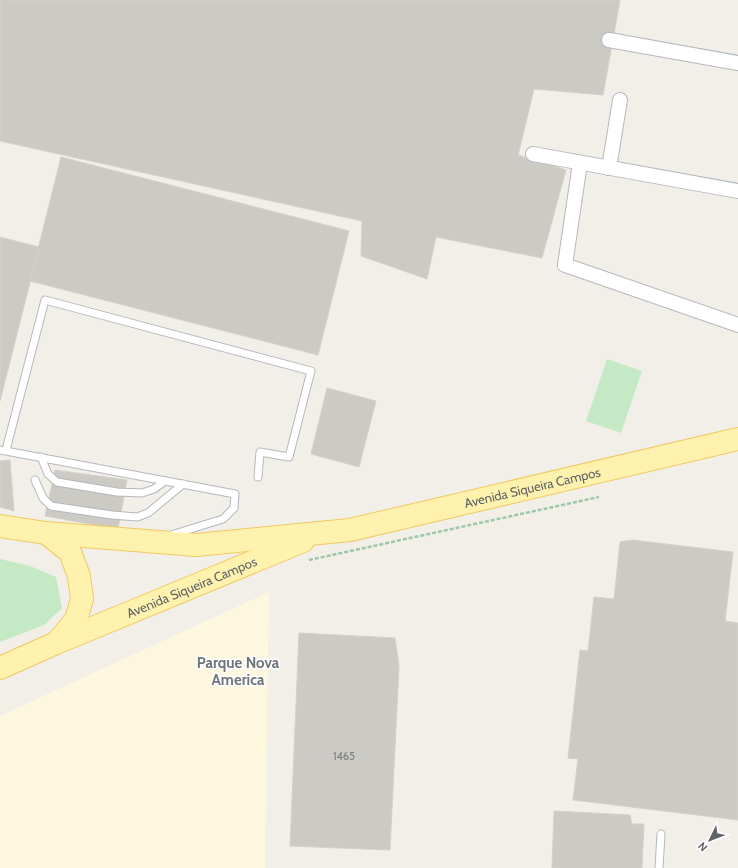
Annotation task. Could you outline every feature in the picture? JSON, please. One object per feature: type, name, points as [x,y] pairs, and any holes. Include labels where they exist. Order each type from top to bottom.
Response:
[{"type":"main road","name":"Avenida Siqueira Campos","points":[[0,526],[46,533],[196,545],[350,530],[738,439]]},
{"type":"main road","name":"Avenida Siqueira Campos","points":[[0,668],[56,643],[326,532]]},
{"type":"main road","points":[[46,533],[70,552],[80,576],[82,599],[76,620],[56,643]]},
{"type":"street","points":[[609,40],[738,63]]},
{"type":"street","points":[[609,168],[620,100]]},
{"type":"street","points":[[534,154],[738,191]]},
{"type":"street","points":[[580,163],[565,265],[738,325]]},
{"type":"lane","points":[[151,542],[223,520],[234,508],[235,494],[3,450],[45,300],[311,371],[289,457],[260,452],[258,477]]},
{"type":"lane","points":[[41,457],[48,474],[57,482],[117,492],[142,493],[165,481]]},
{"type":"lane","points":[[35,480],[43,498],[51,506],[137,517],[148,513],[182,484]]},
{"type":"lane","points":[[659,868],[661,834]]},
{"type":"path","points":[[304,561],[599,497]]},
{"type":"shaded area","points":[[269,592],[265,868],[0,868],[0,716]]},
{"type":"green space","points":[[607,359],[642,371],[621,433],[586,421]]},
{"type":"green space","points":[[0,559],[30,566],[56,577],[62,608],[44,625],[0,642]]},
{"type":"building","points":[[0,0],[620,0],[603,95],[534,89],[518,155],[566,170],[542,258],[436,237],[427,279],[361,256],[362,221],[0,141]]},
{"type":"building","points":[[61,157],[349,231],[318,355],[30,281]]},
{"type":"building","points":[[0,237],[39,247],[0,401]]},
{"type":"building","points":[[327,388],[376,401],[359,467],[311,454]]},
{"type":"building","points":[[10,460],[14,511],[0,507],[0,461]]},
{"type":"building","points":[[55,470],[127,480],[118,529],[45,516]]},
{"type":"building","points":[[632,540],[733,552],[725,621],[738,623],[738,820],[573,800],[578,759],[568,758],[580,650],[588,651],[594,597],[614,599],[620,542]]},
{"type":"building","points":[[299,633],[395,638],[399,666],[390,850],[290,846]]},
{"type":"building","points":[[554,811],[630,815],[632,824],[644,824],[642,868],[552,868]]},
{"type":"district","name":"Parque Nova America","points":[[238,672]]}]
